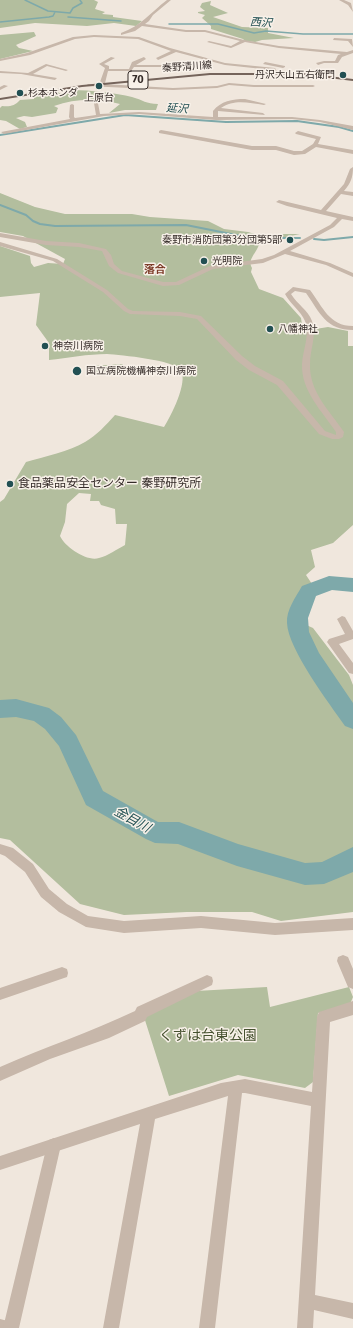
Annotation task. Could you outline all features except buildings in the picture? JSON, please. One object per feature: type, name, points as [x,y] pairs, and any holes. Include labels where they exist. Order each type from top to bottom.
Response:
[{"type":"main road","name":"秦野清川線","points":[[0,99],[103,83],[195,75],[274,71],[353,80]]},
{"type":"street","points":[[112,37],[128,33],[141,25],[150,19],[151,14],[168,0]]},
{"type":"street","points":[[341,0],[350,4],[353,11]]},
{"type":"street","points":[[141,25],[186,31],[205,31],[244,41],[346,53]]},
{"type":"street","points":[[0,60],[28,54],[74,38],[112,37],[139,38],[175,51],[225,64],[274,71],[283,67],[275,64],[226,58]]},
{"type":"street","points":[[337,39],[350,40],[353,46]]},
{"type":"street","points":[[210,43],[231,47],[244,41]]},
{"type":"street","points":[[316,63],[336,62],[346,53],[353,50]]},
{"type":"street","points":[[158,59],[175,51]]},
{"type":"street","points":[[103,83],[102,82],[107,67],[101,64],[114,58]]},
{"type":"street","points":[[106,70],[131,70],[134,63],[144,58]]},
{"type":"street","points":[[31,75],[46,66],[66,70]]},
{"type":"street","points":[[133,66],[163,66]]},
{"type":"street","points":[[31,75],[72,69]]},
{"type":"street","points":[[0,72],[55,79]]},
{"type":"street","points":[[88,85],[173,89],[217,87],[230,84],[254,86],[313,86]]},
{"type":"street","points":[[0,89],[6,86]]},
{"type":"street","points":[[217,109],[240,100],[264,104]]},
{"type":"street","points":[[98,106],[99,116]]},
{"type":"street","points":[[73,109],[71,117],[74,120]]},
{"type":"street","points":[[217,109],[260,113],[274,119]]},
{"type":"street","points":[[216,119],[215,112],[217,109]]},
{"type":"street","points":[[4,132],[99,116],[139,113],[216,119],[292,118],[320,121],[353,128]]},
{"type":"street","points":[[161,132],[252,148],[276,148],[300,154],[315,145],[319,138],[308,134],[298,133]]},
{"type":"street","points":[[315,145],[353,152]]},
{"type":"street","points":[[322,212],[351,179],[353,169]]},
{"type":"street","points":[[341,192],[353,194]]},
{"type":"street","points":[[279,202],[298,208],[322,212],[340,218],[353,219]]},
{"type":"street","points":[[0,235],[46,243],[79,245],[104,250],[108,255],[111,265],[120,272],[145,280],[171,285],[182,283],[212,267],[257,263],[276,256],[332,226],[340,218]]},
{"type":"street","points":[[0,244],[55,260],[105,291],[126,310],[132,313],[180,314],[199,317],[239,358],[252,368],[272,378],[280,384],[323,435],[328,437],[339,437],[340,432],[316,400],[309,385],[306,373],[311,332],[309,323],[289,297],[289,291],[297,289],[308,292],[329,321],[337,326],[353,328]]},
{"type":"street","points":[[283,251],[328,264],[353,275]]},
{"type":"street","points":[[276,256],[308,259]]},
{"type":"street","points":[[342,619],[352,636],[332,642],[353,670]]},
{"type":"street","points":[[0,849],[9,852],[29,868],[45,893],[63,908],[86,921],[124,927],[201,922],[275,930],[353,924]]},
{"type":"street","points":[[343,961],[353,983]]},
{"type":"street","points":[[0,994],[62,973]]},
{"type":"street","points":[[0,1074],[48,1054],[104,1034],[140,1016],[142,1012],[207,981]]},
{"type":"street","points":[[304,1328],[307,1301],[324,1017],[353,1008]]},
{"type":"street","points":[[0,1163],[220,1090],[245,1086],[318,1100]]},
{"type":"street","points":[[207,1328],[236,1087]]},
{"type":"street","points":[[111,1328],[149,1114]]},
{"type":"street","points":[[11,1328],[54,1145]]},
{"type":"street","points":[[307,1301],[353,1311]]},
{"type":"street","points":[[0,1327],[6,1328]]},
{"type":"green space","points":[[0,0],[94,0],[98,2],[95,9],[105,12],[102,14],[142,21],[136,26],[114,23],[87,26],[35,23],[0,28]]},
{"type":"green space","points":[[211,1],[210,5],[228,13],[213,17],[242,27],[268,28],[268,33],[294,38],[262,40],[255,42],[245,41],[243,39],[211,29],[211,26],[202,18],[205,15],[198,12],[205,11],[200,7],[202,3]]},
{"type":"green space","points":[[34,32],[36,36],[16,45],[19,48],[33,51],[0,59],[0,35]]},
{"type":"green space","points":[[73,90],[118,94],[158,104],[156,110],[125,110],[109,113],[120,104],[95,100],[79,100],[54,106],[58,108],[56,113],[16,118],[25,122],[27,127],[20,129],[6,121],[0,120],[0,108],[2,106],[12,106],[20,100],[34,99],[34,96],[56,91],[61,94]]},
{"type":"green space","points":[[0,193],[35,207],[65,214],[132,214],[150,217],[208,221],[224,229],[255,234],[300,234],[278,240],[265,240],[259,244],[251,259],[251,272],[259,289],[283,298],[301,318],[303,331],[328,327],[348,331],[348,346],[353,346],[353,525],[333,543],[311,550],[315,567],[306,575],[318,593],[309,603],[304,624],[313,628],[349,675],[353,685],[353,912],[281,921],[252,912],[187,912],[124,915],[80,904],[10,840],[0,838],[0,502],[4,499],[26,462],[57,454],[79,445],[97,433],[115,415],[164,427],[171,415],[181,391],[183,376],[181,370],[168,363],[107,354],[85,355],[49,360],[49,343],[36,325],[40,293],[0,297],[0,246],[30,256],[31,263],[34,267],[48,263],[63,264],[65,259],[23,236],[0,232]],"holes":[[[79,493],[91,494],[90,501],[99,501],[101,505],[115,509],[116,524],[127,524],[125,545],[106,556],[94,559],[83,556],[71,549],[60,536],[65,522],[67,504]]]},
{"type":"green space","points":[[123,364],[123,372],[93,373],[93,366]]},
{"type":"green space","name":"くずは台東公園","points":[[267,987],[270,1007],[349,987],[353,997],[350,1004],[318,1013],[313,1082],[305,1088],[238,1075],[169,1096],[144,1017],[196,991]]},
{"type":"waterway","name":"西沢","points":[[25,0],[48,11],[70,13],[73,8],[82,3],[80,0]]},
{"type":"waterway","points":[[0,22],[49,17],[53,16],[55,12]]},
{"type":"waterway","name":"西沢","points":[[68,17],[121,21]]},
{"type":"waterway","name":"西沢","points":[[169,24],[218,24],[254,33],[266,31],[303,34],[353,34]]},
{"type":"waterway","name":"延沢","points":[[0,135],[125,115],[226,122],[297,121],[339,127],[353,131]]},
{"type":"waterway","points":[[0,205],[26,215],[33,221],[40,224],[55,226],[186,225],[251,238],[300,238]]},
{"type":"waterway","points":[[314,239],[324,240],[353,237]]},
{"type":"waterway","name":"金目川","points":[[353,585],[329,583],[321,588],[309,591],[301,606],[297,622],[299,632],[311,657],[353,720]]},
{"type":"waterway","name":"金目川","points":[[0,709],[16,708],[41,714],[53,723],[68,741],[94,798],[155,832],[179,833],[237,855],[305,874],[324,873],[350,861],[353,858]]},
{"type":"place","name":"丹沢大山五右衛門","points":[[343,75]]},
{"type":"place","name":"上原台","points":[[99,86]]},
{"type":"place","name":"杉本ホンダ","points":[[20,93]]},
{"type":"place","name":"秦野市消防団第3分団第5部","points":[[290,240]]},
{"type":"place","name":"光明院","points":[[204,261]]},
{"type":"place","name":"八幡神社","points":[[270,329]]},
{"type":"place","name":"神奈川病院","points":[[45,346]]},
{"type":"place","name":"国立病院機構神奈川病院","points":[[77,371]]},
{"type":"place","name":"食品薬品安全センター 秦野研究所","points":[[10,484]]},
{"type":"district","name":"落合","points":[[155,270]]}]
